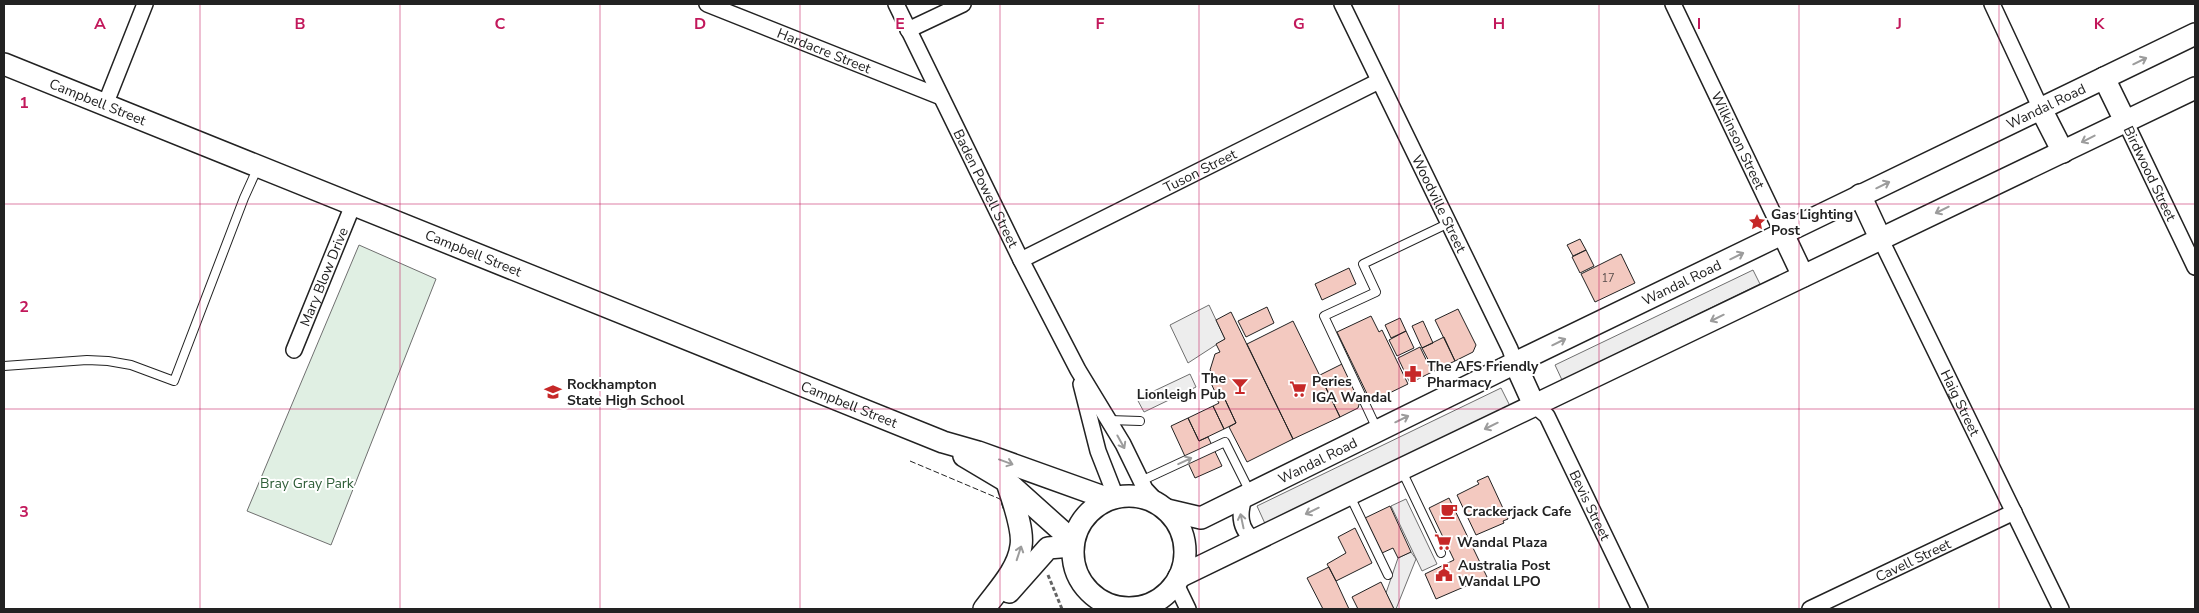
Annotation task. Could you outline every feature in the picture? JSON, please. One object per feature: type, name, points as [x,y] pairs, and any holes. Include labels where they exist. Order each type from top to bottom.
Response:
[{"type":"street","points":[[105,105],[145,4]]},
{"type":"street","name":"Hardacre Street","points":[[707,4],[941,97]]},
{"type":"street","name":"Baden Powell Street","points":[[896,4],[1021,260],[1078,370],[1109,420],[1145,489],[1163,507]]},
{"type":"street","points":[[908,30],[963,4]]},
{"type":"street","name":"Woodville Street","points":[[1342,4],[1510,349],[1534,405]]},
{"type":"street","name":"Wilkinson Street","points":[[1673,4],[1803,276]]},
{"type":"street","points":[[1992,4],[2063,152]]},
{"type":"street","name":"Wandal Road","points":[[1163,507],[1201,518],[1860,195],[2195,34]]},
{"type":"street","name":"Campbell Street","points":[[4,64],[943,442],[978,452],[1112,498]]},
{"type":"street","name":"Birdwood Street","points":[[2104,78],[2195,266]]},
{"type":"street","name":"Tuson Street","points":[[1021,260],[1380,81]]},
{"type":"street","points":[[1178,580],[1254,540],[1349,494],[2195,88]]},
{"type":"street","name":"Haig Street","points":[[1860,195],[2061,609]]},
{"type":"street","name":"Mary Blow Drive","points":[[294,350],[353,205]]},
{"type":"street","name":"Baden Powell Street","points":[[1078,370],[1112,498]]},
{"type":"street","name":"Bevis Street","points":[[1534,405],[1547,416],[1640,609]]},
{"type":"street","name":"Campbell Street","points":[[943,442],[971,462],[1006,481],[1072,544]]},
{"type":"street","points":[[984,609],[1014,566],[1022,546],[1015,510],[1006,481]]},
{"type":"street","points":[[1131,495],[1146,498],[1163,507],[1176,521],[1183,534],[1184,564],[1178,580],[1165,595],[1154,603],[1140,608],[1119,609],[1100,601],[1087,591],[1078,578],[1072,562],[1072,544],[1080,523],[1092,508],[1112,498],[1131,495]]},
{"type":"street","points":[[1247,496],[1240,518],[1244,530],[1254,540]]},
{"type":"street","name":"Cavell Street","points":[[1810,609],[2014,512]]},
{"type":"street","points":[[994,609],[1048,548],[1072,544]]},
{"type":"street","points":[[1178,580],[1188,609]]},
{"type":"lane","points":[[4,366],[78,360],[108,361],[131,365],[174,380],[244,198],[258,167]]},
{"type":"lane","points":[[1378,431],[1324,316],[1376,292],[1363,264],[1449,223]]},
{"type":"lane","points":[[1109,420],[1140,421]]},
{"type":"lane","points":[[1141,481],[1225,442],[1247,496]]},
{"type":"lane","points":[[1401,469],[1441,553]]},
{"type":"lane","points":[[1349,494],[1388,575]]},
{"type":"path","points":[[1045,566],[1062,609]]},
{"type":"green space","name":"Bray Gray Park","points":[[359,245],[436,279],[331,545],[247,511]]},
{"type":"shaded area","points":[[1753,270],[1760,284],[1562,380],[1555,365]]},
{"type":"shaded area","points":[[1209,305],[1225,339],[1188,363],[1170,325]]},
{"type":"shaded area","points":[[1190,374],[1196,387],[1144,412],[1137,399]]},
{"type":"shaded area","points":[[1501,388],[1512,410],[1267,528],[1257,506]]},
{"type":"shaded area","points":[[1406,499],[1437,564],[1422,571],[1391,506]]},
{"type":"shaded area","points":[[1411,552],[1416,559],[1396,609],[1394,609],[1386,593],[1398,558]]},
{"type":"building","points":[[1580,239],[1586,250],[1573,256],[1567,245]]},
{"type":"building","points":[[1586,250],[1594,266],[1580,273],[1572,257]]},
{"type":"building","points":[[1621,254],[1635,283],[1595,302],[1581,274]]},
{"type":"building","points":[[1349,268],[1356,284],[1322,300],[1315,284]]},
{"type":"building","points":[[1267,307],[1274,323],[1246,337],[1238,321]]},
{"type":"building","points":[[1458,309],[1476,345],[1473,352],[1455,361],[1435,320]]},
{"type":"building","name":"The Lionleigh Pub","points":[[1231,312],[1293,439],[1247,462],[1229,427],[1236,423],[1221,391],[1216,394],[1210,381],[1215,379],[1210,370],[1215,354],[1220,352],[1216,344],[1225,339],[1216,320]]},
{"type":"building","points":[[1371,316],[1379,332],[1382,330],[1408,384],[1371,402],[1337,332]]},
{"type":"building","points":[[1400,318],[1406,331],[1391,338],[1385,325]]},
{"type":"building","name":"Peries IGA Wandal","points":[[1293,321],[1340,417],[1293,439],[1247,344]]},
{"type":"building","points":[[1423,321],[1433,343],[1422,348],[1412,326]]},
{"type":"building","points":[[1406,331],[1414,348],[1397,356],[1389,340]]},
{"type":"building","points":[[1444,337],[1455,361],[1434,371],[1422,348]]},
{"type":"building","points":[[1420,347],[1432,372],[1410,383],[1398,358]]},
{"type":"building","points":[[1342,364],[1360,401],[1358,408],[1340,417],[1320,375]]},
{"type":"building","points":[[1223,395],[1236,423],[1224,429],[1213,406],[1219,403],[1216,398]]},
{"type":"building","points":[[1213,406],[1224,429],[1199,441],[1188,418]]},
{"type":"building","points":[[1188,418],[1199,441],[1208,437],[1222,466],[1195,478],[1171,426]]},
{"type":"building","points":[[1488,476],[1508,519],[1503,521],[1504,523],[1476,535],[1457,495],[1479,484],[1477,481]]},
{"type":"building","points":[[1449,498],[1487,577],[1436,599],[1425,574],[1454,560],[1429,508]]},
{"type":"building","points":[[1390,506],[1411,552],[1398,558],[1393,548],[1382,553],[1365,518]]},
{"type":"building","points":[[1355,528],[1372,563],[1336,581],[1327,564],[1346,553],[1338,537]]},
{"type":"building","points":[[1329,567],[1349,609],[1323,609],[1307,578]]},
{"type":"building","points":[[1381,582],[1394,609],[1358,609],[1352,597]]},
{"type":"fence","points":[[910,461],[1000,499],[1004,511]]},
{"type":"place","name":"Gas Lighting Post","points":[[1757,222]]},
{"type":"place","name":"The AFS Friendly Pharmacy","points":[[1413,374]]},
{"type":"place","name":"The Lionleigh Pub","points":[[1240,386]]},
{"type":"place","name":"Peries IGA Wandal","points":[[1298,389]]},
{"type":"place","name":"Rockhampton State High School","points":[[553,392]]},
{"type":"place","name":"Crackerjack Cafe","points":[[1449,511]]},
{"type":"place","name":"Wandal Plaza","points":[[1443,542]]},
{"type":"place","name":"Australia Post Wandal LPO","points":[[1444,573]]}]
